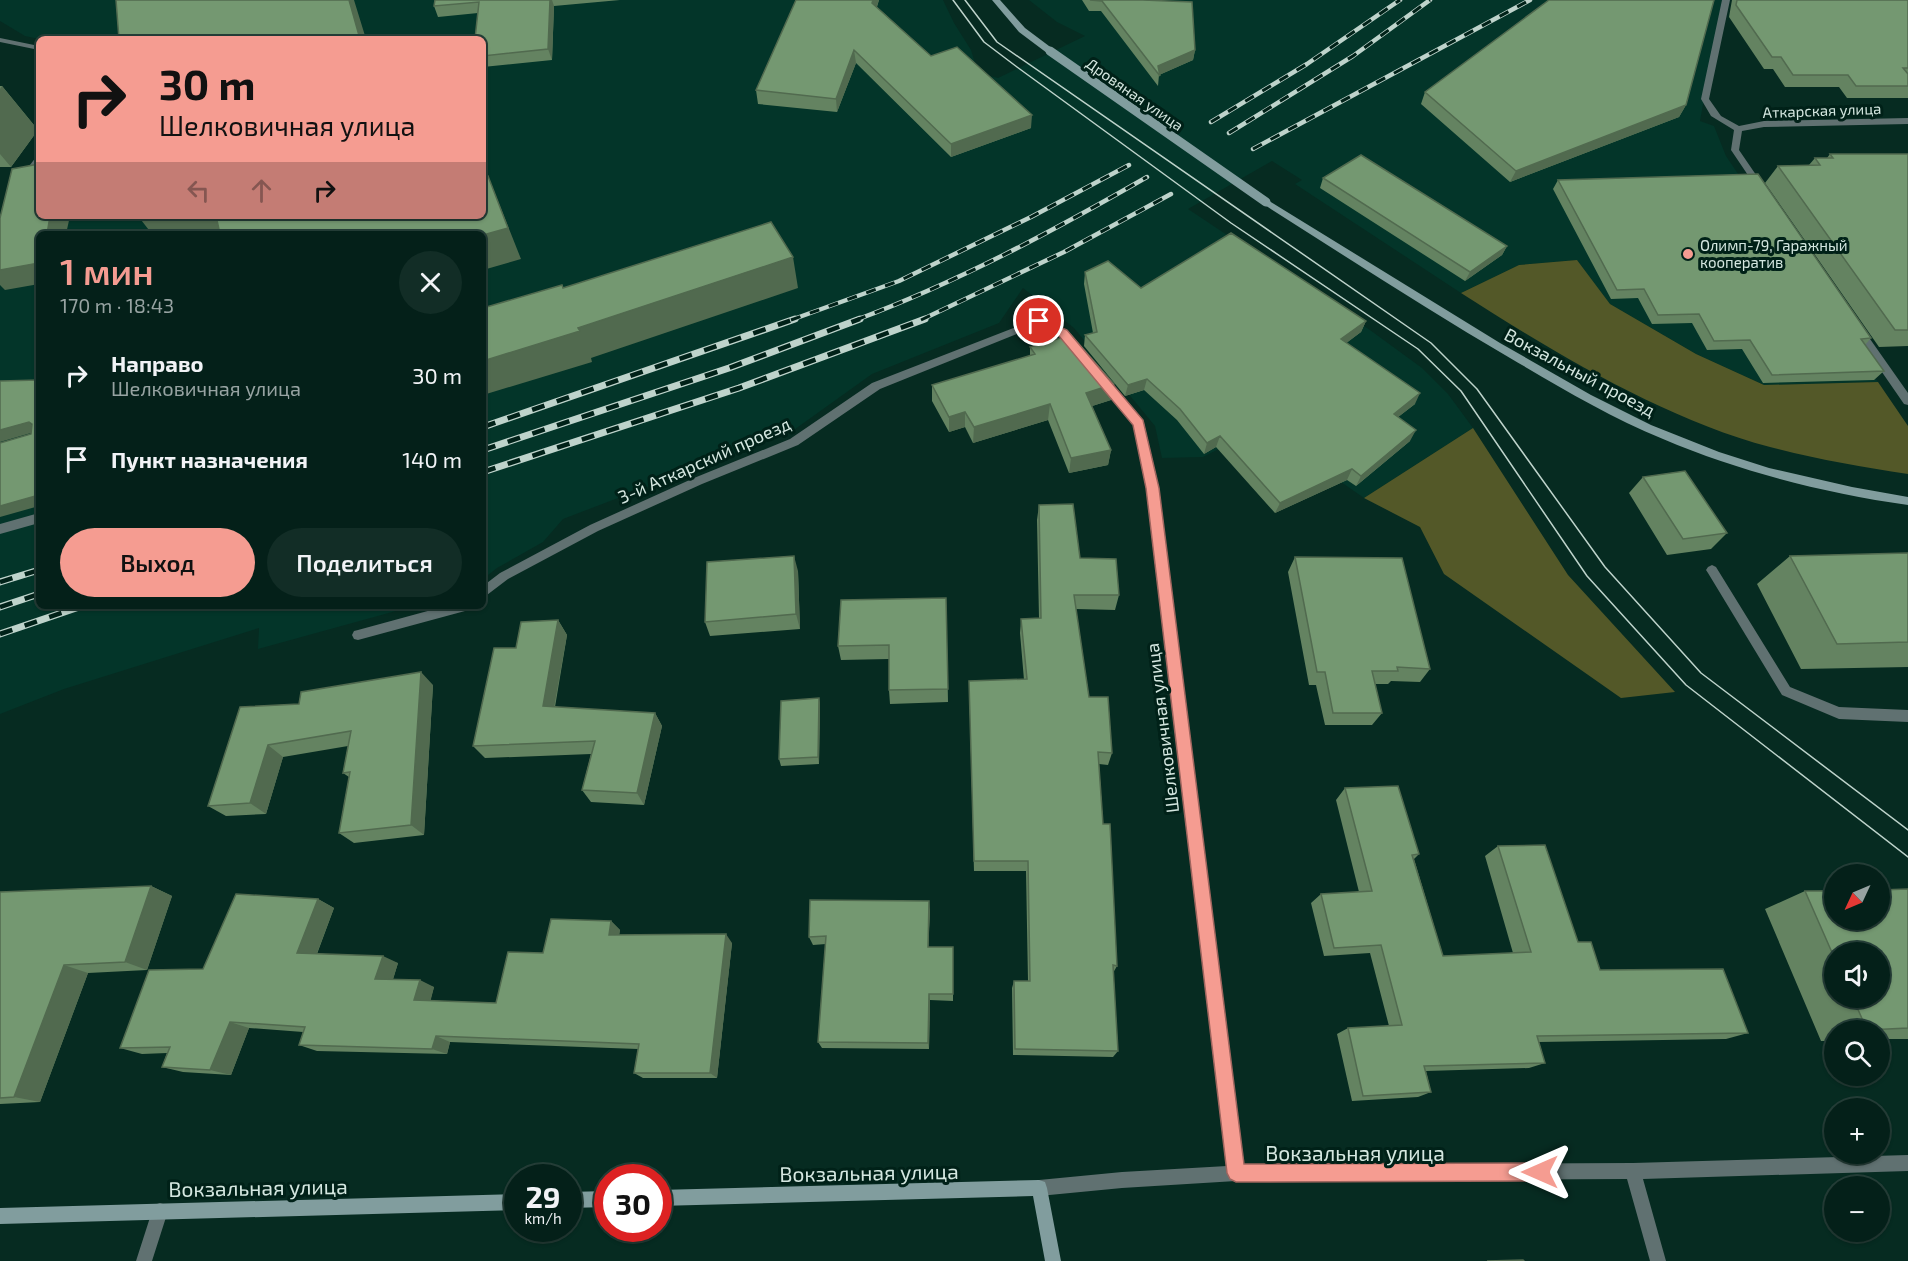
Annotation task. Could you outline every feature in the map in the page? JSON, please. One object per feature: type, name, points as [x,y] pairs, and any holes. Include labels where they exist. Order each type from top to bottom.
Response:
[{"type":"main road","name":"Дровяная улица","points":[[996,0],[1022,30],[1050,51],[1266,202]]},
{"type":"main road","name":"Вокзальный проезд","points":[[1266,202],[1476,334],[1592,401],[1686,445],[1771,473],[1862,495],[1908,501]]},
{"type":"main road","name":"Вокзальная улица","points":[[672,1198],[1040,1188]]},
{"type":"main road","points":[[1040,1188],[1053,1261]]},
{"type":"main road","name":"Вокзальная улица","points":[[0,1216],[504,1202]]},
{"type":"street","points":[[1726,0],[1705,99],[1716,118],[1738,129],[1735,150],[1768,198]]},
{"type":"street","points":[[0,40],[10,40],[36,47]]},
{"type":"street","name":"Аткарская улица","points":[[1738,129],[1764,124],[1908,121]]},
{"type":"street","points":[[21,183],[36,163]]},
{"type":"street","name":"Шелковичная улица","points":[[1039,321],[1063,333],[1139,423],[1153,488],[1236,1173]]},
{"type":"street","name":"3-й Аткарский проезд","points":[[486,591],[504,576],[594,528],[698,481],[794,442],[876,386],[1039,321]]},
{"type":"street","points":[[1855,324],[1908,401]]},
{"type":"street","points":[[0,529],[36,519]]},
{"type":"street","points":[[1712,570],[1786,691],[1839,713],[1908,716]]},
{"type":"street","points":[[358,635],[454,609]]},
{"type":"street","name":"Вокзальная улица","points":[[1040,1188],[1236,1173],[1633,1172],[1908,1163]]},
{"type":"street","points":[[1633,1172],[1658,1261]]},
{"type":"street","points":[[144,1261],[160,1211]]},
{"type":"shaded area","points":[[0,0],[943,0],[971,50],[978,73],[998,78],[1085,36],[1057,22],[1029,0],[1722,0],[1700,121],[1714,126],[1726,156],[1878,382],[1764,385],[1696,354],[1610,304],[1577,260],[1519,265],[1461,293],[1295,184],[1302,180],[1272,161],[1188,209],[1370,330],[1422,368],[1448,394],[1473,428],[1364,498],[1262,427],[1203,457],[1162,458],[1155,426],[1074,328],[1023,288],[999,323],[872,374],[791,432],[563,519],[543,542],[486,577],[486,231],[36,231],[36,609],[403,609],[258,649],[259,628],[64,689],[0,714],[0,243],[36,218],[486,219],[486,36],[36,36],[36,38],[25,36],[0,21]]},
{"type":"shaded area","points":[[1577,260],[1610,304],[1696,354],[1764,385],[1878,382],[1908,426],[1908,474],[1770,447],[1730,435],[1690,419],[1610,382],[1461,293],[1519,265]]},
{"type":"shaded area","points":[[1473,428],[1568,575],[1675,692],[1621,698],[1444,574],[1420,527],[1364,498]]},
{"type":"building","points":[[116,0],[349,0],[359,36],[119,36]]},
{"type":"building","points":[[435,0],[550,0],[548,49],[486,56],[486,36],[475,36],[479,2],[434,6]]},
{"type":"building","points":[[796,0],[873,0],[872,3],[931,56],[957,47],[1032,115],[951,144],[854,50],[836,99],[756,90]]},
{"type":"building","points":[[1090,0],[1192,2],[1195,50],[1158,66],[1160,76],[1102,1]]},
{"type":"building","points":[[1549,0],[1714,0],[1686,105],[1516,171],[1425,92]]},
{"type":"building","points":[[1737,0],[1908,0],[1908,68],[1903,68],[1908,74],[1908,86],[1856,86],[1848,75],[1793,75],[1781,57],[1772,57],[1736,5]]},
{"type":"building","points":[[1830,154],[1908,154],[1908,330],[1895,330],[1778,166],[1820,165],[1815,158],[1833,158]]},
{"type":"building","points":[[1361,155],[1507,246],[1470,272],[1323,178]]},
{"type":"building","points":[[36,165],[36,219],[50,219],[48,231],[36,231],[36,264],[0,270],[0,218],[12,169]]},
{"type":"building","name":"Олимп-79, Гаражный кооператив","points":[[1758,174],[1871,338],[1861,339],[1884,371],[1772,375],[1750,340],[1714,341],[1699,314],[1658,315],[1644,289],[1617,290],[1558,180]]},
{"type":"building","points":[[488,176],[508,228],[486,234],[486,231],[219,231],[217,219],[486,219],[486,177]]},
{"type":"building","points":[[771,222],[793,257],[578,328],[580,331],[486,360],[486,307],[562,285],[563,288]]},
{"type":"building","points":[[1231,233],[1366,321],[1341,339],[1420,393],[1394,414],[1416,430],[1361,476],[1352,469],[1280,503],[1220,436],[1207,443],[1180,409],[1147,379],[1128,385],[1085,335],[1097,332],[1085,272],[1108,261],[1141,288]]},
{"type":"building","points":[[1071,335],[1114,384],[1086,393],[1111,450],[1071,458],[1050,404],[974,427],[965,412],[949,417],[932,385],[1035,354],[1030,347]]},
{"type":"building","points":[[36,380],[36,496],[0,506],[0,443],[31,434],[32,424],[29,422],[0,430],[0,381]]},
{"type":"building","points":[[1685,471],[1727,533],[1683,539],[1643,477]]},
{"type":"building","points":[[1073,504],[1080,558],[1116,559],[1119,595],[1074,595],[1089,697],[1108,697],[1112,753],[1098,752],[1103,824],[1110,824],[1117,966],[1113,965],[1118,1051],[1015,1049],[1014,981],[1030,981],[1028,861],[974,861],[969,681],[1027,679],[1021,619],[1041,618],[1039,505]]},
{"type":"building","points":[[1908,553],[1908,642],[1837,644],[1790,556]]},
{"type":"building","points":[[794,556],[796,614],[705,622],[707,562]]},
{"type":"building","points":[[1295,557],[1402,558],[1430,669],[1397,667],[1398,671],[1372,671],[1382,713],[1333,713],[1325,672],[1317,672]]},
{"type":"building","points":[[946,598],[948,689],[889,690],[889,645],[838,646],[841,600]]},
{"type":"building","points":[[558,620],[543,706],[655,713],[637,793],[582,790],[595,741],[473,746],[494,648],[516,648],[521,622]]},
{"type":"building","points":[[421,672],[411,825],[339,833],[350,772],[343,773],[351,731],[268,745],[250,803],[208,806],[240,707],[299,704],[301,692]]},
{"type":"building","points":[[819,698],[818,757],[779,759],[781,701]]},
{"type":"building","points":[[1398,786],[1419,854],[1412,855],[1443,956],[1531,952],[1498,846],[1545,845],[1578,942],[1591,942],[1600,970],[1723,969],[1748,1033],[1537,1036],[1545,1063],[1424,1066],[1431,1092],[1363,1096],[1348,1028],[1402,1025],[1381,945],[1334,948],[1321,894],[1372,891],[1345,788]]},
{"type":"building","points":[[151,886],[125,962],[64,965],[14,1097],[0,1098],[0,892]]},
{"type":"building","points":[[1908,889],[1908,1028],[1890,1029],[1890,1020],[1863,1020],[1857,1008],[1890,1008],[1890,942],[1827,942],[1805,891],[1824,891],[1824,930],[1890,930],[1890,890]]},
{"type":"building","points":[[236,894],[318,899],[297,953],[383,956],[375,979],[420,980],[414,1000],[496,1003],[508,952],[543,953],[551,919],[611,921],[609,935],[726,934],[710,1073],[634,1073],[639,1044],[436,1036],[432,1049],[299,1045],[305,1027],[230,1022],[210,1070],[162,1067],[170,1047],[120,1048],[149,970],[203,969]]},
{"type":"building","points":[[810,900],[929,901],[928,947],[953,947],[953,994],[929,994],[928,1043],[818,1042],[826,936],[809,937]]},
{"type":"tram line","points":[[953,0],[984,42],[1017,67],[1231,223],[1418,349],[1461,391],[1587,576],[1686,685],[1908,857]]},
{"type":"tram line","points":[[965,0],[997,42],[1431,343],[1477,389],[1605,567],[1701,673],[1908,830]]},
{"type":"railway","points":[[1211,122],[1307,64],[1400,0]]},
{"type":"railway","points":[[1229,133],[1353,56],[1430,0]]},
{"type":"railway","points":[[1253,149],[1530,0]]},
{"type":"railway","points":[[791,320],[899,281],[1031,217],[1129,165]]},
{"type":"railway","points":[[856,320],[1004,255],[1147,177]]},
{"type":"railway","points":[[921,320],[1064,252],[1171,194]]},
{"type":"railway","points":[[486,426],[795,319]]},
{"type":"railway","points":[[486,449],[729,368],[860,319]]},
{"type":"railway","points":[[486,471],[739,388],[925,319]]},
{"type":"railway","points":[[0,582],[36,571]]},
{"type":"railway","points":[[0,607],[36,595]]},
{"type":"railway","points":[[0,634],[73,609]]},
{"type":"place","name":"Олимп-79, Гаражный кооператив","points":[[1688,254]]},
{"type":"route","points":[[1039,321],[1063,333],[1139,423],[1153,488],[1236,1173],[1540,1172]]}]
